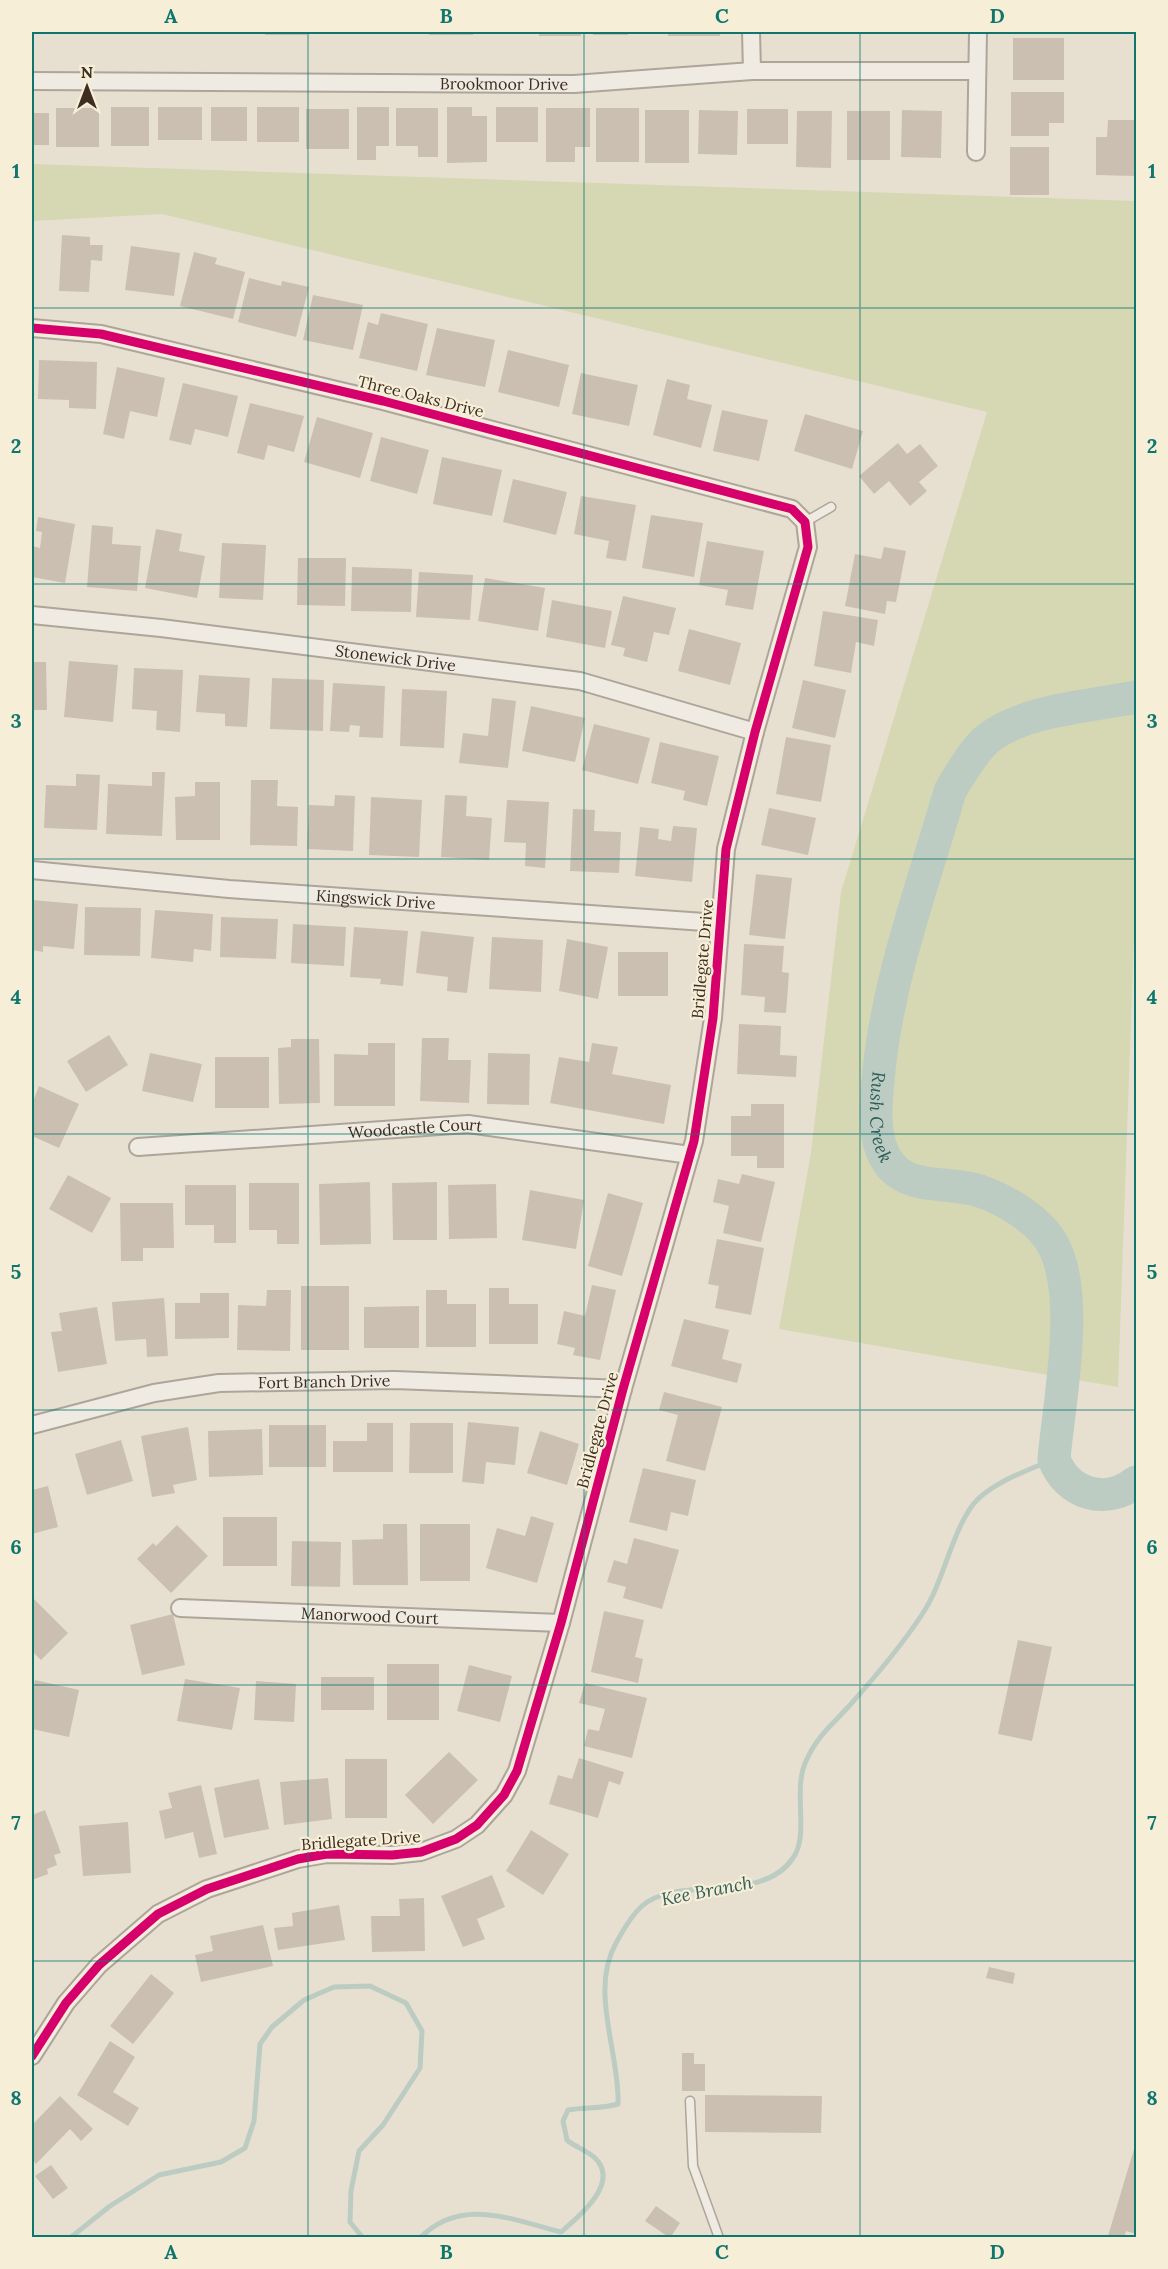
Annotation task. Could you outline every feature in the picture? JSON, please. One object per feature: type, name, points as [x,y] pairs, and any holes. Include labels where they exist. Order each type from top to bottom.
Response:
[{"type":"street","points":[[752,32],[752,71]]},
{"type":"street","points":[[976,152],[978,32]]},
{"type":"street","name":"Brookmoor Drive","points":[[32,81],[574,84],[752,71],[977,71]]},
{"type":"street","name":"Three Oaks Drive","points":[[32,328],[101,334],[383,401],[792,509],[802,518]]},
{"type":"street","name":"Bridlegate Drive","points":[[32,2056],[66,2003],[99,1965],[158,1914],[207,1889],[298,1858],[327,1854],[392,1855],[421,1852],[456,1839],[477,1826],[504,1795],[517,1771],[561,1623],[623,1389],[690,1155],[712,1018],[726,849],[755,732],[808,547],[802,518]]},
{"type":"street","name":"Stonewick Drive","points":[[32,615],[160,628],[580,681],[755,732]]},
{"type":"street","name":"Kingswick Drive","points":[[32,870],[229,889],[719,923]]},
{"type":"street","name":"Woodcastle Court","points":[[138,1147],[468,1124],[690,1155]]},
{"type":"street","name":"Fort Branch Drive","points":[[32,1425],[154,1393],[219,1383],[395,1380],[623,1389]]},
{"type":"street","name":"Manorwood Court","points":[[180,1608],[561,1623]]},
{"type":"lane","points":[[802,518],[831,507]]},
{"type":"lane","points":[[690,2101],[693,2166],[719,2238]]},
{"type":"green space","points":[[32,164],[1136,201],[1136,931],[1134,936],[1118,1387],[779,1329],[811,1153],[841,892],[987,412],[162,214],[32,221]]},
{"type":"building","points":[[265,32],[307,32],[307,35],[265,35]]},
{"type":"building","points":[[429,32],[473,32],[473,35],[429,35]]},
{"type":"building","points":[[484,32],[522,32],[522,34],[484,34]]},
{"type":"building","points":[[539,32],[581,32],[581,36],[539,36]]},
{"type":"building","points":[[593,32],[628,32],[628,35],[593,35]]},
{"type":"building","points":[[668,32],[720,32],[720,36],[668,36]]},
{"type":"building","points":[[1013,38],[1064,38],[1064,80],[1013,80]]},
{"type":"building","points":[[1011,92],[1064,92],[1064,123],[1049,123],[1049,136],[1011,136]]},
{"type":"building","points":[[111,107],[149,107],[149,146],[111,146]]},
{"type":"building","points":[[158,107],[202,107],[202,140],[158,140]]},
{"type":"building","points":[[211,107],[247,107],[247,141],[211,141]]},
{"type":"building","points":[[257,107],[299,107],[299,142],[257,142]]},
{"type":"building","points":[[357,107],[389,107],[389,146],[376,146],[376,160],[357,160]]},
{"type":"building","points":[[447,107],[472,107],[472,116],[487,116],[487,162],[447,163]]},
{"type":"building","points":[[496,107],[538,107],[538,142],[496,142]]},
{"type":"building","points":[[56,108],[99,108],[99,147],[56,147]]},
{"type":"building","points":[[396,108],[438,108],[438,157],[418,157],[418,146],[396,146]]},
{"type":"building","points":[[546,108],[590,108],[590,147],[575,147],[575,162],[546,162]]},
{"type":"building","points":[[596,108],[639,108],[639,162],[596,162]]},
{"type":"building","points":[[306,109],[349,109],[349,149],[306,149]]},
{"type":"building","points":[[747,109],[788,109],[788,144],[747,144]]},
{"type":"building","points":[[645,110],[689,110],[689,163],[645,163]]},
{"type":"building","points":[[699,110],[738,111],[737,155],[698,154]]},
{"type":"building","points":[[902,110],[942,111],[941,158],[901,157]]},
{"type":"building","points":[[797,111],[832,111],[831,168],[796,167]]},
{"type":"building","points":[[847,111],[890,111],[890,160],[847,160]]},
{"type":"building","points":[[32,113],[49,113],[49,145],[32,145]]},
{"type":"building","points":[[1108,120],[1136,120],[1136,176],[1096,175],[1096,137],[1107,137]]},
{"type":"building","points":[[1010,147],[1049,147],[1049,195],[1010,195]]},
{"type":"building","points":[[62,235],[90,237],[90,245],[103,245],[102,261],[91,260],[89,292],[59,291]]},
{"type":"building","points":[[131,246],[180,253],[174,296],[125,290]]},
{"type":"building","points":[[194,252],[217,258],[215,264],[245,272],[233,319],[180,306]]},
{"type":"building","points":[[249,278],[281,286],[282,281],[309,287],[296,337],[238,322]]},
{"type":"building","points":[[313,295],[363,305],[353,350],[303,340]]},
{"type":"building","points":[[381,313],[428,324],[417,371],[359,358],[368,322],[378,325]]},
{"type":"building","points":[[437,328],[495,340],[485,387],[426,375]]},
{"type":"building","points":[[508,350],[569,365],[559,407],[498,392]]},
{"type":"building","points":[[39,360],[97,362],[96,409],[69,408],[69,400],[38,399]]},
{"type":"building","points":[[117,367],[165,378],[157,417],[130,411],[124,439],[103,434]]},
{"type":"building","points":[[581,373],[638,385],[629,426],[572,414]]},
{"type":"building","points":[[667,379],[690,385],[687,399],[712,405],[701,448],[653,435]]},
{"type":"building","points":[[183,383],[238,396],[228,437],[195,429],[191,445],[169,440]]},
{"type":"building","points":[[250,403],[304,416],[294,452],[268,445],[264,460],[237,453]]},
{"type":"building","points":[[722,410],[768,420],[759,461],[713,451]]},
{"type":"building","points":[[805,414],[863,431],[852,469],[794,451]]},
{"type":"building","points":[[317,417],[373,433],[360,478],[304,462]]},
{"type":"building","points":[[381,437],[429,450],[417,494],[370,481]]},
{"type":"building","points":[[898,443],[907,454],[920,444],[938,466],[919,482],[927,491],[910,506],[889,481],[874,494],[859,476]]},
{"type":"building","points":[[442,457],[502,470],[492,516],[433,504]]},
{"type":"building","points":[[513,479],[567,492],[556,535],[503,522]]},
{"type":"building","points":[[581,496],[636,505],[626,561],[606,558],[609,541],[574,534]]},
{"type":"building","points":[[651,515],[703,523],[694,577],[642,568]]},
{"type":"building","points":[[38,517],[75,524],[65,583],[32,577],[32,546],[40,548],[42,532],[36,531]]},
{"type":"building","points":[[92,525],[113,527],[112,544],[141,546],[137,591],[87,587]]},
{"type":"building","points":[[156,529],[182,534],[179,551],[205,556],[197,598],[145,588]]},
{"type":"building","points":[[707,541],[764,551],[753,610],[725,605],[728,590],[699,585]]},
{"type":"building","points":[[222,543],[266,545],[263,600],[219,598]]},
{"type":"building","points":[[884,547],[906,551],[896,602],[887,601],[885,614],[845,606],[855,554],[881,559]]},
{"type":"building","points":[[298,558],[346,558],[345,606],[297,605]]},
{"type":"building","points":[[352,567],[412,569],[411,612],[351,611]]},
{"type":"building","points":[[419,572],[473,575],[470,620],[416,617]]},
{"type":"building","points":[[485,578],[545,588],[538,631],[478,621]]},
{"type":"building","points":[[623,596],[676,608],[669,635],[654,632],[647,662],[623,656],[625,648],[611,645]]},
{"type":"building","points":[[552,600],[612,611],[605,648],[546,637]]},
{"type":"building","points":[[823,611],[878,620],[874,646],[856,642],[851,673],[814,666]]},
{"type":"building","points":[[689,629],[741,643],[730,685],[678,671]]},
{"type":"building","points":[[69,661],[118,665],[113,722],[64,717]]},
{"type":"building","points":[[32,662],[46,662],[47,710],[32,710]]},
{"type":"building","points":[[134,668],[183,670],[180,732],[156,730],[157,711],[132,709]]},
{"type":"building","points":[[199,675],[250,678],[247,727],[225,726],[225,714],[196,712]]},
{"type":"building","points":[[272,678],[324,680],[323,731],[270,729]]},
{"type":"building","points":[[803,680],[846,690],[835,738],[792,728]]},
{"type":"building","points":[[333,683],[385,686],[383,738],[359,737],[360,726],[350,725],[349,732],[330,731]]},
{"type":"building","points":[[402,689],[447,691],[444,748],[400,746]]},
{"type":"building","points":[[492,698],[516,701],[508,768],[459,763],[463,733],[488,736]]},
{"type":"building","points":[[531,706],[585,718],[575,762],[522,751]]},
{"type":"building","points":[[594,724],[650,738],[638,784],[582,770]]},
{"type":"building","points":[[786,737],[831,745],[821,802],[776,794]]},
{"type":"building","points":[[660,742],[719,756],[707,806],[683,800],[685,791],[651,783]]},
{"type":"building","points":[[152,772],[165,772],[162,836],[106,834],[108,784],[152,786]]},
{"type":"building","points":[[76,774],[100,775],[97,830],[44,828],[46,785],[76,786]]},
{"type":"building","points":[[251,780],[278,780],[277,806],[298,807],[297,846],[250,845]]},
{"type":"building","points":[[195,782],[220,782],[220,840],[176,840],[175,797],[195,796]]},
{"type":"building","points":[[335,795],[355,796],[353,851],[307,849],[309,805],[334,806]]},
{"type":"building","points":[[445,795],[467,796],[466,816],[492,818],[489,860],[441,857]]},
{"type":"building","points":[[371,797],[422,800],[419,857],[369,855]]},
{"type":"building","points":[[507,800],[549,802],[545,868],[525,866],[526,843],[504,842]]},
{"type":"building","points":[[769,808],[816,818],[808,855],[761,845]]},
{"type":"building","points":[[573,809],[595,810],[594,831],[621,832],[619,873],[570,871]]},
{"type":"building","points":[[673,826],[697,828],[692,882],[635,876],[640,827],[659,829],[658,839],[671,841]]},
{"type":"building","points":[[756,874],[792,878],[785,939],[749,935]]},
{"type":"building","points":[[32,900],[78,904],[74,949],[43,946],[43,952],[32,950]]},
{"type":"building","points":[[85,907],[141,908],[140,956],[84,955]]},
{"type":"building","points":[[155,910],[213,914],[211,951],[194,949],[193,962],[151,958]]},
{"type":"building","points":[[221,917],[278,919],[276,959],[220,957]]},
{"type":"building","points":[[293,924],[346,927],[344,966],[291,963]]},
{"type":"building","points":[[354,927],[408,931],[403,986],[380,984],[381,979],[350,977]]},
{"type":"building","points":[[421,931],[474,937],[467,993],[447,991],[448,977],[416,973]]},
{"type":"building","points":[[492,937],[543,940],[541,992],[489,989]]},
{"type":"building","points":[[567,939],[608,947],[598,999],[559,991]]},
{"type":"building","points":[[744,944],[784,946],[782,972],[789,973],[786,1013],[764,1012],[765,997],[741,995]]},
{"type":"building","points":[[618,952],[668,952],[668,996],[618,996]]},
{"type":"building","points":[[739,1024],[781,1026],[780,1055],[797,1056],[796,1077],[737,1074]]},
{"type":"building","points":[[109,1035],[128,1065],[86,1092],[67,1061]]},
{"type":"building","points":[[422,1038],[449,1038],[448,1060],[471,1060],[469,1103],[420,1101]]},
{"type":"building","points":[[291,1039],[319,1039],[320,1103],[279,1104],[278,1048],[291,1047]]},
{"type":"building","points":[[368,1043],[395,1043],[395,1106],[334,1106],[334,1054],[368,1055]]},
{"type":"building","points":[[592,1043],[618,1047],[612,1074],[671,1085],[664,1124],[550,1103],[559,1057],[589,1062]]},
{"type":"building","points":[[150,1053],[202,1064],[193,1102],[142,1091]]},
{"type":"building","points":[[488,1053],[530,1054],[529,1105],[487,1104]]},
{"type":"building","points":[[215,1057],[269,1057],[269,1108],[215,1108]]},
{"type":"building","points":[[39,1086],[79,1104],[59,1148],[32,1136],[32,1104]]},
{"type":"building","points":[[751,1104],[784,1104],[784,1168],[757,1168],[757,1156],[731,1156],[731,1116],[751,1116]]},
{"type":"building","points":[[742,1174],[775,1182],[761,1242],[723,1233],[729,1206],[713,1202],[718,1179],[739,1184]]},
{"type":"building","points":[[68,1175],[111,1198],[92,1233],[49,1209]]},
{"type":"building","points":[[370,1182],[371,1244],[320,1245],[319,1184]]},
{"type":"building","points":[[437,1182],[437,1240],[393,1240],[392,1183]]},
{"type":"building","points":[[249,1183],[299,1183],[299,1244],[277,1244],[277,1230],[249,1230]]},
{"type":"building","points":[[496,1184],[497,1238],[449,1239],[448,1185]]},
{"type":"building","points":[[185,1185],[236,1185],[236,1243],[214,1243],[214,1225],[185,1225]]},
{"type":"building","points":[[530,1190],[584,1200],[576,1249],[522,1240]]},
{"type":"building","points":[[608,1193],[643,1203],[622,1276],[588,1266]]},
{"type":"building","points":[[120,1203],[173,1203],[174,1248],[143,1248],[143,1261],[121,1261]]},
{"type":"building","points":[[717,1239],[764,1248],[751,1315],[715,1308],[719,1286],[708,1284]]},
{"type":"building","points":[[592,1285],[616,1290],[600,1360],[573,1355],[575,1348],[557,1344],[564,1311],[585,1316]]},
{"type":"building","points":[[301,1286],[349,1286],[349,1350],[301,1350]]},
{"type":"building","points":[[489,1288],[509,1288],[509,1304],[538,1304],[538,1344],[489,1344]]},
{"type":"building","points":[[267,1290],[291,1290],[290,1351],[237,1350],[238,1305],[266,1306]]},
{"type":"building","points":[[426,1290],[447,1290],[447,1304],[476,1304],[476,1347],[426,1347]]},
{"type":"building","points":[[200,1293],[229,1293],[229,1338],[175,1339],[175,1303],[200,1303]]},
{"type":"building","points":[[164,1298],[168,1356],[147,1357],[146,1339],[115,1341],[112,1302]]},
{"type":"building","points":[[419,1306],[419,1348],[364,1348],[364,1307]]},
{"type":"building","points":[[97,1307],[107,1364],[58,1372],[51,1332],[62,1331],[59,1313]]},
{"type":"building","points":[[684,1319],[729,1330],[722,1359],[742,1364],[737,1383],[671,1366]]},
{"type":"building","points":[[664,1392],[722,1407],[705,1471],[666,1461],[678,1415],[659,1410]]},
{"type":"building","points":[[468,1422],[519,1427],[515,1465],[486,1462],[484,1484],[462,1482]]},
{"type":"building","points":[[367,1423],[393,1423],[393,1472],[333,1472],[333,1441],[367,1441]]},
{"type":"building","points":[[410,1423],[453,1423],[453,1473],[409,1473]]},
{"type":"building","points":[[269,1425],[326,1425],[326,1467],[269,1467]]},
{"type":"building","points":[[188,1427],[197,1480],[173,1485],[175,1493],[152,1497],[141,1436]]},
{"type":"building","points":[[262,1429],[263,1475],[209,1477],[208,1431]]},
{"type":"building","points":[[540,1431],[579,1444],[567,1485],[527,1473]]},
{"type":"building","points":[[121,1440],[133,1481],[87,1495],[75,1454]]},
{"type":"building","points":[[643,1468],[696,1480],[688,1516],[671,1512],[667,1531],[629,1522]]},
{"type":"building","points":[[48,1486],[58,1527],[32,1534],[32,1490]]},
{"type":"building","points":[[531,1516],[554,1523],[537,1583],[486,1568],[497,1528],[525,1536]]},
{"type":"building","points":[[223,1517],[277,1517],[277,1566],[223,1566]]},
{"type":"building","points":[[383,1524],[407,1524],[408,1585],[353,1585],[352,1540],[383,1539]]},
{"type":"building","points":[[420,1524],[470,1524],[470,1581],[420,1581]]},
{"type":"building","points":[[177,1525],[208,1556],[171,1593],[137,1559],[153,1543],[156,1546]]},
{"type":"building","points":[[634,1538],[679,1550],[662,1609],[623,1598],[626,1587],[607,1582],[614,1560],[627,1564]]},
{"type":"building","points":[[292,1541],[341,1542],[340,1587],[291,1586]]},
{"type":"building","points":[[32,1597],[68,1633],[41,1660],[32,1651]]},
{"type":"building","points":[[604,1611],[644,1620],[635,1657],[643,1659],[638,1683],[591,1672]]},
{"type":"building","points":[[173,1614],[185,1665],[142,1675],[130,1625]]},
{"type":"building","points":[[1018,1640],[1052,1647],[1032,1741],[998,1734]]},
{"type":"building","points":[[387,1664],[439,1664],[439,1720],[387,1720]]},
{"type":"building","points":[[469,1665],[512,1676],[500,1722],[457,1711]]},
{"type":"building","points":[[321,1677],[374,1677],[374,1710],[321,1710]]},
{"type":"building","points":[[185,1679],[240,1688],[232,1730],[177,1721]]},
{"type":"building","points":[[35,1680],[79,1690],[69,1737],[32,1729],[32,1699]]},
{"type":"building","points":[[256,1681],[296,1684],[294,1722],[254,1720]]},
{"type":"building","points":[[585,1683],[647,1698],[632,1758],[584,1746],[588,1729],[599,1731],[605,1709],[579,1703]]},
{"type":"building","points":[[449,1752],[478,1780],[433,1824],[405,1795]]},
{"type":"building","points":[[579,1758],[624,1772],[620,1785],[609,1781],[598,1818],[549,1804],[558,1775],[572,1779]]},
{"type":"building","points":[[345,1759],[387,1759],[387,1818],[345,1818]]},
{"type":"building","points":[[328,1778],[332,1819],[284,1825],[280,1782]]},
{"type":"building","points":[[259,1779],[269,1829],[224,1838],[214,1788]]},
{"type":"building","points":[[201,1785],[217,1854],[199,1858],[193,1832],[165,1839],[159,1811],[172,1808],[168,1793]]},
{"type":"building","points":[[45,1810],[61,1853],[54,1855],[57,1865],[47,1869],[48,1874],[32,1880],[32,1815]]},
{"type":"building","points":[[128,1822],[131,1873],[83,1876],[79,1826]]},
{"type":"building","points":[[531,1830],[569,1854],[543,1895],[506,1871]]},
{"type":"building","points":[[492,1875],[505,1907],[477,1919],[485,1939],[463,1947],[441,1896]]},
{"type":"building","points":[[424,1898],[425,1951],[372,1952],[371,1916],[400,1916],[399,1899]]},
{"type":"building","points":[[339,1905],[345,1940],[278,1950],[274,1928],[293,1926],[292,1913]]},
{"type":"building","points":[[263,1925],[273,1966],[201,1982],[195,1955],[213,1951],[210,1936]]},
{"type":"building","points":[[989,1967],[1015,1973],[1013,1984],[986,1978]]},
{"type":"building","points":[[151,1974],[174,1993],[133,2044],[110,2026]]},
{"type":"building","points":[[110,2041],[135,2057],[113,2092],[139,2108],[128,2126],[77,2095]]},
{"type":"building","points":[[682,2053],[694,2053],[694,2064],[705,2064],[705,2091],[682,2091]]},
{"type":"building","points":[[705,2095],[822,2096],[821,2133],[705,2132]]},
{"type":"building","points":[[60,2096],[93,2129],[81,2141],[70,2129],[36,2164],[32,2159],[32,2125]]},
{"type":"building","points":[[1134,2149],[1136,2150],[1136,2234],[1126,2231],[1124,2238],[1115,2238],[1108,2236]]},
{"type":"building","points":[[51,2165],[68,2188],[53,2199],[35,2176]]},
{"type":"building","points":[[656,2206],[680,2223],[670,2238],[645,2221]]},
{"type":"waterway","name":"Rush Creek","points":[[1136,697],[1057,711],[1017,722],[985,741],[962,771],[950,791],[897,971],[882,1044],[876,1113],[880,1145],[887,1161],[897,1172],[922,1182],[966,1188],[991,1195],[1024,1214],[1043,1231],[1056,1251],[1063,1273],[1066,1298],[1066,1354],[1054,1459],[1068,1481],[1089,1493],[1112,1493],[1136,1482]]},
{"type":"waterway","name":"Kee Branch","points":[[420,2238],[436,2225],[470,2214],[506,2218],[561,2232],[586,2209],[600,2188],[603,2178],[602,2168],[595,2158],[567,2140],[563,2121],[568,2110],[618,2104],[615,2064],[605,2002],[605,1981],[608,1962],[624,1929],[642,1906],[658,1897],[677,1892],[762,1881],[779,1872],[793,1858],[800,1837],[802,1773],[815,1745],[879,1672],[923,1613],[931,1600],[955,1537],[969,1510],[978,1499],[1004,1481],[1054,1459]]},
{"type":"waterway","name":"Kee Branch","points":[[70,2238],[110,2206],[159,2175],[221,2162],[245,2148],[254,2121],[260,2044],[272,2027],[304,2000],[334,1987],[370,1986],[406,2003],[422,2031],[420,2068],[383,2125],[359,2151],[351,2191],[350,2222],[363,2238]]},
{"type":"cycle path","points":[[32,328],[101,334],[383,401],[792,509],[805,522],[808,547],[755,732],[726,849],[713,1018],[694,1141],[623,1389],[561,1623],[517,1771],[504,1795],[477,1825],[456,1839],[421,1852],[392,1855],[327,1854],[298,1859],[207,1889],[158,1914],[99,1965],[66,2003],[32,2056]]}]
